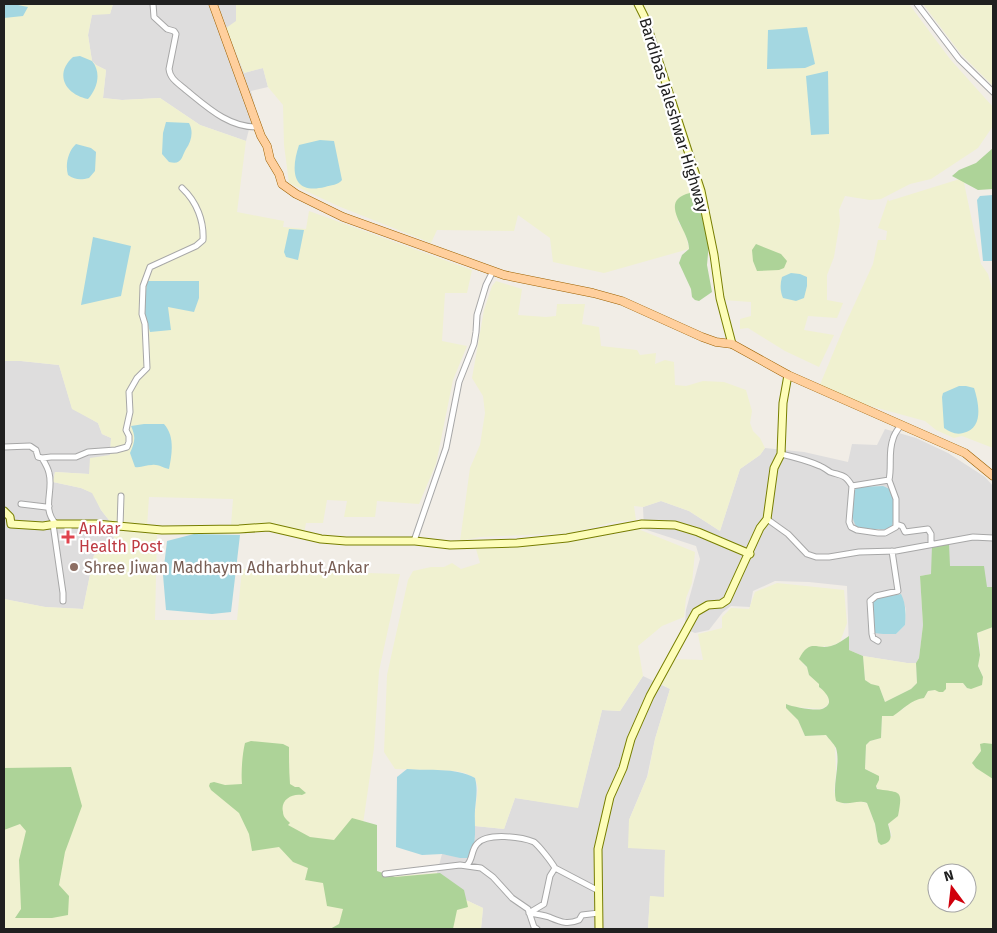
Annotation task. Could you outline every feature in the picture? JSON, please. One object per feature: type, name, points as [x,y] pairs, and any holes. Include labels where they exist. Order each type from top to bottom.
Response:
[{"type":"main road","points":[[214,4],[258,127],[267,146],[270,159],[279,174],[282,184],[296,194],[343,217],[504,275],[593,293],[622,301],[702,337],[716,342],[732,344],[788,375],[965,453],[993,476]]},
{"type":"street","points":[[153,4],[154,17],[167,29],[174,31],[176,34],[168,69],[173,79],[212,112],[240,125],[258,127]]},
{"type":"street","name":"Bardibas Jaleshwar Highway","points":[[638,4],[649,30],[702,191],[720,298],[732,344]]},
{"type":"street","points":[[917,4],[959,59],[993,92]]},
{"type":"street","points":[[42,458],[76,457],[88,452],[116,450],[127,447],[129,436],[126,430],[130,412],[129,392],[137,378],[147,368],[145,324],[142,314],[143,286],[150,267],[196,246],[203,240],[203,225],[197,208],[182,188]]},
{"type":"street","points":[[414,541],[446,448],[459,382],[474,344],[477,315],[486,285],[493,271]]},
{"type":"street","points":[[599,929],[598,849],[610,797],[623,768],[631,739],[650,696],[696,612],[708,606],[721,604],[727,600],[750,554],[760,528],[767,520],[774,468],[781,454],[782,403],[788,375]]},
{"type":"street","points":[[781,454],[800,458],[848,478],[852,486],[848,522],[857,530],[885,533],[896,527],[896,498],[889,480],[892,467],[892,444],[901,425]]},
{"type":"street","points":[[4,447],[30,446],[36,450],[38,457],[42,458],[49,474],[49,506],[50,515],[55,524],[63,601]]},
{"type":"street","points":[[852,486],[889,480]]},
{"type":"street","points":[[120,527],[121,496]]},
{"type":"street","points":[[21,504],[49,506]]},
{"type":"street","points":[[4,511],[10,517],[12,524],[43,526],[55,524],[96,524],[162,530],[269,527],[322,539],[346,542],[414,541],[450,545],[517,544],[567,538],[642,524],[675,525],[698,532],[750,554]]},
{"type":"street","points":[[767,520],[788,534],[807,554],[816,556],[829,557],[859,552],[915,549],[931,544],[973,537],[993,538]]},
{"type":"street","points":[[896,524],[902,526],[905,532],[928,529],[931,534],[931,544]]},
{"type":"street","points":[[878,641],[873,638],[872,634],[870,601],[873,597],[898,592],[892,551]]},
{"type":"street","points":[[467,865],[470,863],[475,845],[480,841],[492,836],[515,838],[534,842],[551,860],[555,868],[598,892]]},
{"type":"street","points":[[385,874],[467,865],[487,871],[512,898],[528,909],[534,927],[537,929]]},
{"type":"street","points":[[529,913],[544,904],[550,876],[555,868]]},
{"type":"street","points":[[529,913],[547,916],[557,922],[569,924],[579,920],[584,914],[599,913]]},
{"type":"shaded area","points":[[113,4],[248,4],[244,73],[263,68],[268,87],[251,91],[255,106],[246,141],[200,125],[160,98],[122,100],[103,98],[106,70],[92,61],[88,35],[92,14],[110,14]]},
{"type":"shaded area","points":[[4,361],[59,365],[72,408],[98,423],[102,434],[111,438],[110,455],[89,474],[55,472],[53,482],[81,488],[93,493],[101,510],[112,524],[115,547],[94,555],[83,609],[45,607],[4,599]]},
{"type":"shaded area","points":[[885,429],[916,438],[948,453],[985,477],[993,486],[993,587],[931,574],[920,576],[923,625],[919,658],[916,663],[863,656],[849,650],[847,586],[775,581],[753,591],[750,607],[731,606],[723,612],[709,630],[695,633],[690,631],[685,623],[686,610],[700,559],[696,546],[644,529],[643,507],[661,501],[689,511],[720,531],[740,469],[760,455],[765,448],[804,452],[848,462],[852,444],[877,445]],"holes":[[[882,486],[894,503],[893,512],[879,530],[865,529],[853,504],[857,487]],[[900,594],[906,610],[905,625],[896,634],[883,634],[872,599]]]},
{"type":"shaded area","points":[[643,676],[670,689],[655,739],[647,777],[629,820],[665,850],[664,898],[650,896],[648,929],[481,929],[483,908],[451,893],[437,883],[437,873],[442,854],[451,855],[475,839],[475,826],[504,829],[515,798],[578,807],[602,710],[620,711]]},
{"type":"green space","points":[[4,4],[113,4],[110,14],[92,15],[88,35],[92,61],[106,70],[103,98],[122,100],[160,98],[200,125],[246,141],[237,212],[284,221],[283,227],[306,229],[309,211],[472,270],[467,293],[445,293],[442,341],[467,346],[453,380],[436,464],[419,504],[377,501],[375,517],[344,517],[347,501],[327,500],[323,523],[306,523],[304,533],[266,524],[231,525],[233,499],[149,497],[147,527],[112,524],[101,510],[92,493],[81,488],[53,482],[55,472],[89,474],[90,458],[110,455],[111,438],[102,434],[98,423],[72,409],[59,365],[4,361]]},
{"type":"green space","points":[[236,4],[634,4],[648,38],[703,212],[690,197],[678,222],[685,232],[689,249],[604,273],[553,262],[550,238],[518,215],[514,231],[437,230],[431,243],[338,206],[289,183],[284,145],[283,105],[268,87],[263,68],[244,73],[226,28],[236,21]]},
{"type":"green space","points":[[642,4],[909,4],[950,59],[993,107],[993,126],[978,148],[931,179],[910,184],[881,199],[870,200],[845,196],[839,210],[840,221],[834,257],[827,275],[827,300],[843,303],[837,318],[808,316],[804,330],[834,335],[819,367],[785,351],[748,328],[740,329],[740,319],[751,316],[751,302],[723,300],[705,190],[651,22]]},
{"type":"green space","points":[[923,4],[993,4],[993,86],[961,54]]},
{"type":"green space","points":[[993,148],[993,189],[978,190],[952,176],[959,170],[976,163]]},
{"type":"green space","points":[[963,178],[981,264],[988,274],[993,293],[993,448],[962,436],[954,438],[936,430],[925,421],[848,400],[819,387],[873,264],[878,240],[886,240],[887,231],[878,228],[888,199],[889,201]]},
{"type":"green space","points":[[690,193],[690,197],[703,212],[709,243],[707,265],[712,292],[699,301],[692,297],[691,289],[679,263],[682,255],[689,249],[685,233],[677,217],[676,202],[680,197]]},
{"type":"green space","points":[[756,244],[781,254],[787,261],[784,268],[757,271],[753,261],[752,250]]},
{"type":"green space","points":[[496,281],[522,289],[518,315],[556,316],[557,304],[585,304],[582,324],[599,327],[601,346],[637,350],[640,355],[656,353],[655,364],[665,360],[674,362],[675,385],[686,386],[703,381],[724,382],[746,390],[752,411],[750,423],[753,431],[760,438],[765,448],[760,455],[740,469],[720,531],[689,511],[661,501],[643,507],[634,506],[636,520],[613,522],[571,533],[480,537],[460,541],[470,468],[480,445],[485,413],[483,396],[472,378],[484,310],[492,286]]},
{"type":"green space","points":[[638,529],[695,552],[692,583],[686,598],[684,617],[662,626],[638,646],[643,676],[620,711],[602,710],[578,808],[515,798],[504,829],[475,826],[478,788],[475,778],[455,771],[395,769],[384,752],[387,675],[408,580],[413,571],[431,567],[444,567],[452,563],[461,569],[480,563],[476,549],[542,544],[617,534]]},
{"type":"green space","points":[[113,530],[157,534],[155,620],[237,620],[242,569],[400,574],[379,671],[374,748],[355,879],[437,873],[437,883],[451,893],[483,908],[481,929],[4,929],[4,599],[45,607],[83,609],[94,555],[115,547]]},
{"type":"green space","points":[[949,544],[950,566],[984,566],[987,587],[993,587],[993,627],[977,633],[980,655],[978,666],[983,677],[982,685],[971,689],[967,688],[963,683],[946,683],[946,689],[943,692],[928,691],[924,698],[911,703],[893,716],[882,716],[881,738],[870,741],[866,745],[865,769],[879,776],[877,789],[896,792],[900,797],[900,801],[898,816],[888,824],[891,835],[890,840],[881,845],[878,842],[875,824],[867,803],[841,803],[836,801],[835,788],[838,761],[835,746],[826,735],[805,736],[798,720],[786,708],[786,704],[814,709],[826,707],[829,701],[827,695],[809,675],[807,667],[799,659],[810,647],[831,646],[849,636],[849,650],[863,656],[865,680],[879,686],[885,702],[911,689],[917,683],[916,663],[919,658],[923,625],[920,576],[931,574],[932,546]]},
{"type":"green space","points":[[777,583],[844,590],[847,623],[840,642],[829,647],[824,646],[803,664],[807,667],[809,675],[826,692],[829,700],[828,705],[821,709],[794,707],[786,704],[798,720],[805,736],[826,735],[835,746],[836,772],[834,792],[844,804],[858,801],[867,803],[875,824],[878,842],[892,836],[873,773],[865,769],[866,745],[870,741],[881,738],[882,715],[902,710],[915,699],[924,698],[928,691],[935,690],[946,683],[963,683],[967,688],[983,677],[978,665],[980,643],[977,633],[993,627],[993,929],[648,929],[650,896],[664,897],[665,850],[628,848],[629,820],[648,775],[655,739],[670,689],[661,684],[674,659],[703,660],[698,634],[722,628],[722,617],[731,608],[749,609],[755,592]]},
{"type":"green space","points":[[863,656],[916,663],[917,683],[911,689],[885,702],[881,691],[865,680]]},
{"type":"green space","points":[[251,741],[283,744],[289,747],[290,784],[299,787],[306,793],[291,796],[283,804],[283,814],[290,823],[288,825],[310,837],[334,840],[352,818],[377,825],[377,871],[395,877],[440,873],[464,890],[468,907],[457,910],[453,929],[330,929],[339,924],[343,909],[327,906],[323,883],[305,880],[308,868],[293,862],[279,847],[252,851],[249,834],[239,813],[211,790],[209,786],[210,783],[214,782],[225,785],[242,784],[245,743]]},
{"type":"green space","points":[[980,744],[993,744],[993,779],[976,768],[972,763],[981,751]]},
{"type":"green space","points":[[71,767],[82,806],[65,852],[59,885],[69,896],[68,915],[52,918],[15,918],[21,909],[19,860],[26,831],[20,824],[4,830],[4,768]]},
{"type":"water","points":[[13,4],[28,7],[23,16],[4,18],[4,5]]},
{"type":"water","points":[[807,27],[815,64],[805,68],[767,69],[768,30]]},
{"type":"water","points":[[80,56],[92,61],[98,76],[94,91],[88,99],[73,93],[68,88],[63,76],[67,63],[73,57]]},
{"type":"water","points":[[828,71],[829,134],[811,135],[806,76]]},
{"type":"water","points":[[166,122],[189,123],[191,126],[192,133],[189,143],[179,162],[169,162],[162,154],[163,133]]},
{"type":"water","points":[[320,140],[334,141],[342,180],[325,187],[305,187],[296,178],[296,154],[299,145]]},
{"type":"water","points":[[76,144],[91,148],[96,152],[95,171],[89,178],[78,179],[68,175],[68,158]]},
{"type":"water","points":[[993,195],[993,261],[983,261],[977,200],[980,196]]},
{"type":"water","points":[[289,229],[304,230],[298,260],[286,257],[284,252]]},
{"type":"water","points":[[93,237],[131,246],[121,296],[81,305]]},
{"type":"water","points":[[791,273],[807,277],[804,298],[796,301],[783,298],[781,293],[782,277]]},
{"type":"water","points":[[147,281],[199,281],[199,298],[194,312],[168,307],[171,330],[150,332],[144,311]]},
{"type":"water","points":[[959,386],[974,388],[978,415],[977,421],[970,431],[958,434],[944,428],[942,397],[943,393]]},
{"type":"water","points":[[164,424],[170,434],[172,445],[169,469],[154,465],[135,467],[130,453],[134,440],[131,426]]},
{"type":"water","points":[[883,486],[892,490],[894,518],[892,526],[887,529],[860,529],[856,526],[853,516],[856,487]]},
{"type":"water","points":[[194,534],[240,535],[231,612],[212,614],[166,610],[163,575],[167,541]]},
{"type":"water","points":[[901,594],[904,601],[905,625],[896,634],[874,633],[872,599]]},
{"type":"water","points":[[407,769],[459,772],[475,778],[477,790],[475,840],[469,858],[442,854],[422,855],[396,847],[397,777]]},
{"type":"place","name":"Ankar Health Post","points":[[68,537]]},
{"type":"place","name":"Shree Jiwan Madhaym Adharbhut,Ankar","points":[[74,567]]}]
